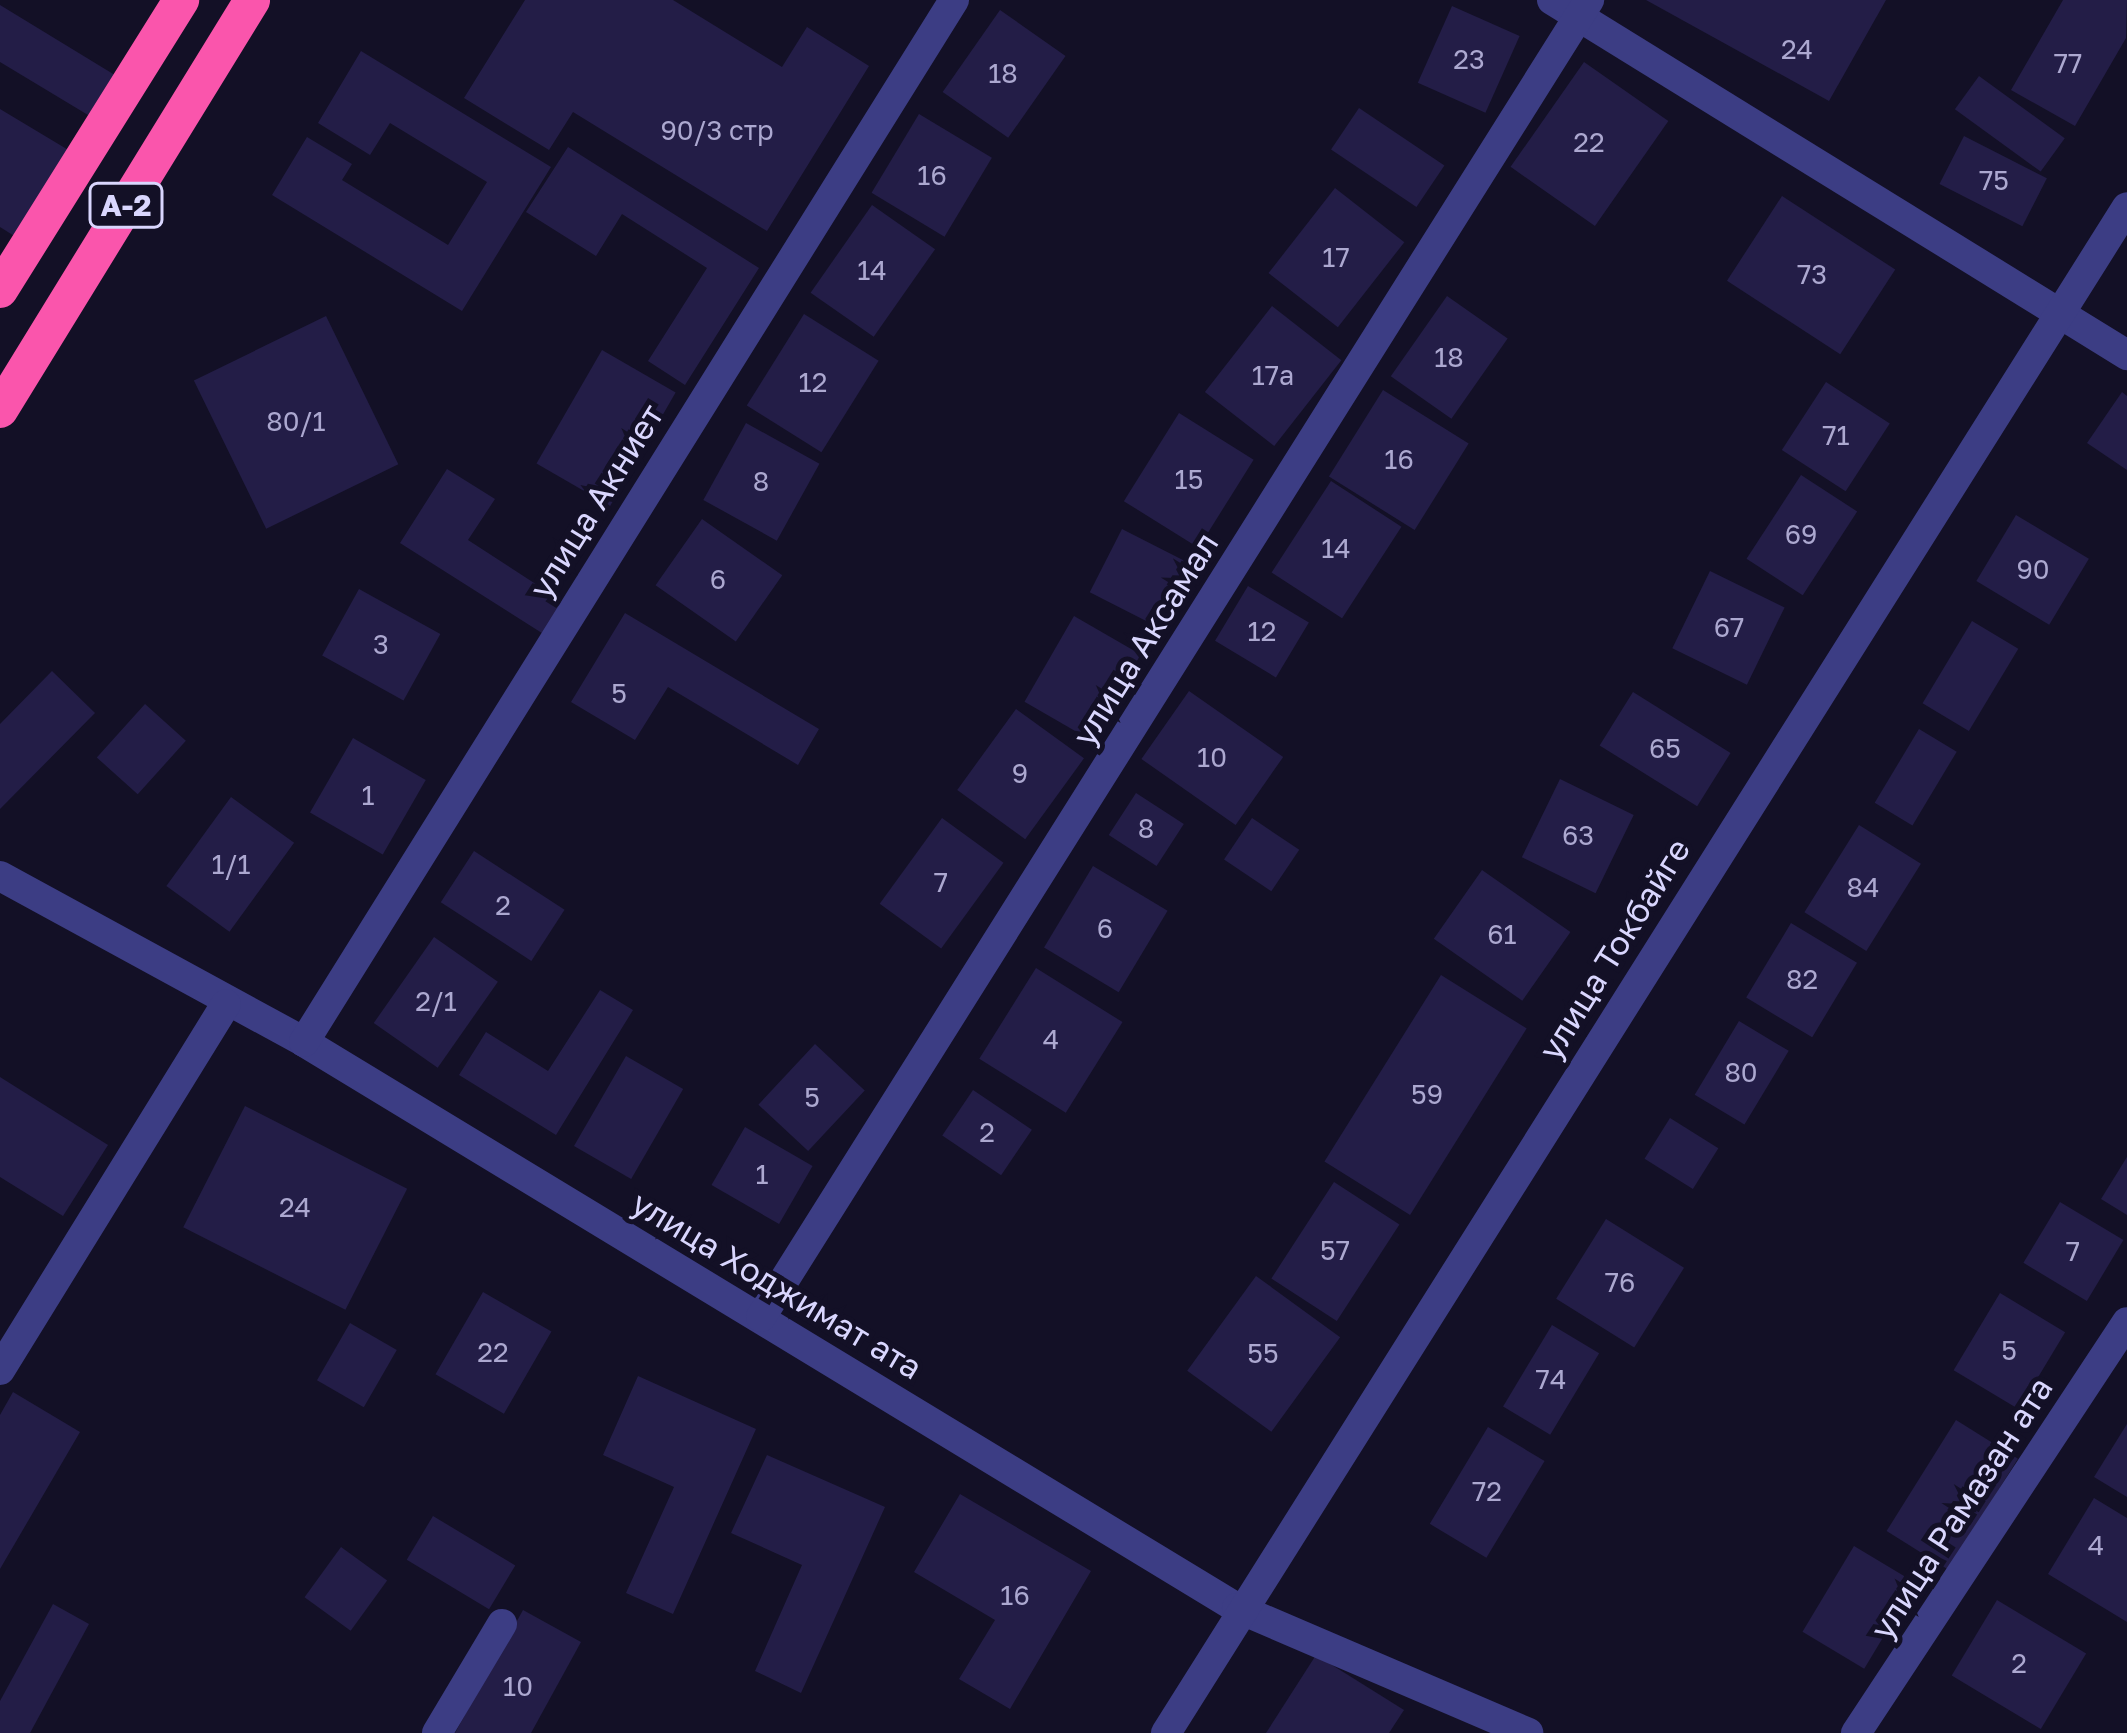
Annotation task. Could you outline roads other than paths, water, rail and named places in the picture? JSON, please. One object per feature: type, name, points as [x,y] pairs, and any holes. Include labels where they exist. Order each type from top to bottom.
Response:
[{"type":"highway","name":"A-2","points":[[0,290],[181,0]]},
{"type":"highway","name":"A-2","points":[[0,410],[252,0]]},
{"type":"street","name":"улица Акниет","points":[[304,1042],[954,0]]},
{"type":"street","points":[[1552,0],[1584,8],[2127,356]]},
{"type":"street","name":"улица Аксамал","points":[[761,1317],[1584,8]]},
{"type":"street","name":"улица Токбайге","points":[[1166,1733],[1238,1608],[2127,207]]},
{"type":"street","name":"улица Ходжимат ата","points":[[0,876],[226,1004],[304,1042],[1238,1608],[1528,1733]]},
{"type":"street","points":[[0,1370],[226,1004]]},
{"type":"street","name":"улица Рамазан ата","points":[[1856,1733],[2127,1322]]},
{"type":"street","points":[[437,1733],[502,1624]]}]
